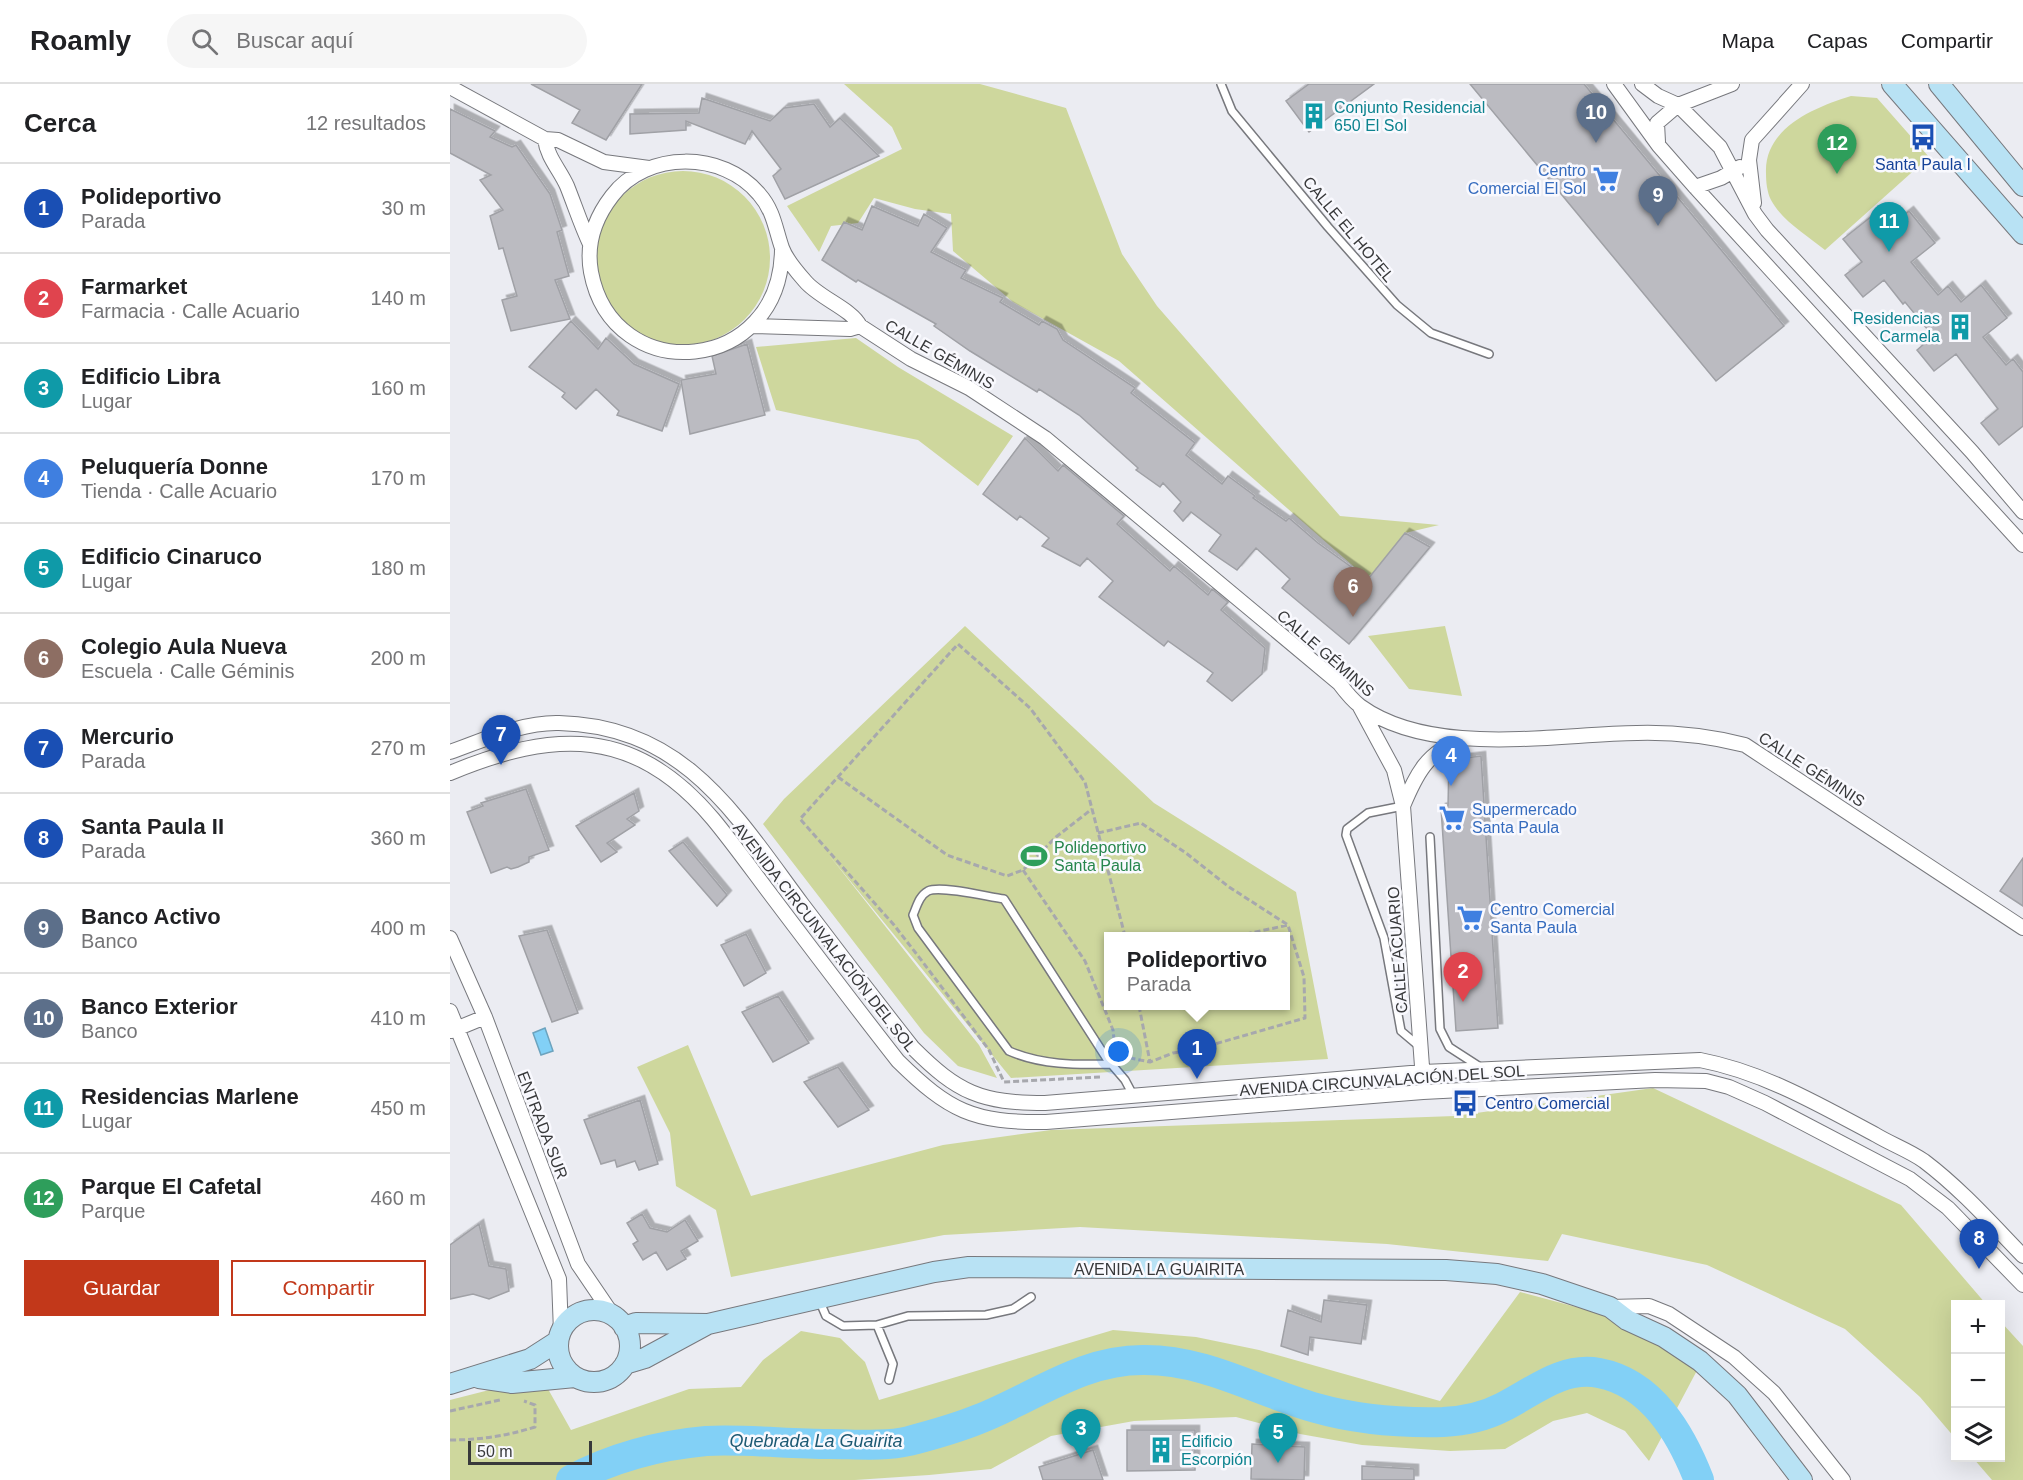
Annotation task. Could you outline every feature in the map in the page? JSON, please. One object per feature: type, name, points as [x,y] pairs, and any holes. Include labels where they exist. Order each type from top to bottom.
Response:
[{"type":"street","points":[[1614,84],[1659,146],[1695,187],[2023,545]]},
{"type":"street","points":[[1642,84],[1658,96],[1678,105],[1720,147],[1755,214],[2019,507],[1997,516]]},
{"type":"street","points":[[1659,146],[1655,130],[1657,123],[1678,105],[1732,84]]},
{"type":"street","points":[[1755,214],[1749,160],[1752,140],[1802,84]]},
{"type":"street","points":[[1892,84],[2023,234]]},
{"type":"street","points":[[1939,84],[2023,186]]},
{"type":"street","name":"CALLE GÉMINIS","points":[[450,87],[545,139],[558,140],[604,162],[649,168]]},
{"type":"street","name":"CALLE GÉMINIS","points":[[545,139],[546,149],[567,186],[576,215],[590,244]]},
{"type":"street","points":[[1695,187],[1721,178],[1749,160]]},
{"type":"street","name":"CALLE GÉMINIS","points":[[689,161],[709,164],[745,180],[771,210],[782,248],[782,266],[776,291],[764,314],[736,339],[699,351],[680,352],[642,342],[611,317],[600,301],[590,263],[590,244],[598,216],[614,192],[637,174],[649,168],[689,161]]},
{"type":"street","name":"CALLE GÉMINIS","points":[[782,248],[805,281],[819,295],[856,319],[860,326],[911,358],[969,388],[1045,438],[1329,675],[1359,705],[1396,723],[1466,741],[1638,733],[1705,735],[1745,745],[2023,928]]},
{"type":"street","name":"CALLE GÉMINIS","points":[[752,326],[850,329],[860,326]]},
{"type":"street","name":"CALLE ACUARIO","points":[[1359,705],[1394,770],[1403,806],[1423,1092]]},
{"type":"street","name":"AVENIDA CIRCUNVALACIÓN DEL SOL","points":[[450,752],[513,731],[558,723],[606,728],[632,734],[655,746],[688,768],[727,805],[913,1048],[938,1073],[972,1094],[1010,1102],[1045,1103],[1423,1072],[1700,1060],[1740,1069],[1817,1103],[1922,1160],[1974,1203],[2023,1256]]},
{"type":"street","points":[[1403,806],[1426,762],[1435,752],[1447,745],[1466,741]]},
{"type":"street","name":"AVENIDA CIRCUNVALACIÓN DEL SOL","points":[[450,773],[509,752],[558,742],[603,747],[625,753],[668,777],[712,818],[898,1061],[943,1102],[965,1112],[1017,1122],[1046,1122],[1423,1092],[1681,1079],[1729,1088],[1887,1166],[1923,1188],[1948,1208],[2020,1276]]},
{"type":"street","name":"ENTRADA SUR","points":[[450,939],[485,1017],[578,1264],[619,1322]]},
{"type":"street","points":[[450,1011],[453,1029],[559,1279],[561,1361],[575,1377]]},
{"type":"street","points":[[453,1029],[485,1017]]},
{"type":"street","points":[[1045,1103],[1046,1122]]},
{"type":"street","name":"AVENIDA LA GUAIRITA","points":[[450,1384],[530,1359],[559,1336],[572,1318],[588,1311],[606,1313],[619,1322],[708,1324],[934,1272],[969,1268],[1446,1270],[1497,1274],[1542,1284],[1610,1307],[1627,1320],[1664,1337],[1700,1361],[1737,1395],[1802,1480]]},
{"type":"street","name":"AVENIDA LA GUAIRITA","points":[[1610,1307],[1649,1306],[1669,1314],[1734,1357],[1774,1393],[1844,1480]]},
{"type":"street","points":[[619,1322],[630,1349],[625,1364]]},
{"type":"street","name":"AVENIDA LA GUAIRITA","points":[[474,1377],[512,1383],[575,1377],[593,1382],[602,1381],[612,1377],[625,1364],[645,1358],[708,1324]]},
{"type":"lane","name":"CALLE EL HOTEL","points":[[1221,84],[1232,111],[1328,227],[1397,305],[1431,333],[1490,354]]},
{"type":"lane","points":[[1403,806],[1368,813],[1347,829],[1346,835],[1384,938],[1401,1031],[1421,1048]]},
{"type":"lane","points":[[1430,837],[1440,1029],[1449,1047],[1484,1070]]},
{"type":"lane","points":[[1111,1065],[1065,1065],[1029,1058],[1009,1051],[918,928],[914,915],[921,897],[930,890],[945,890],[1004,899],[1111,1065],[1125,1080],[1133,1095]]},
{"type":"lane","points":[[819,1299],[832,1322],[843,1326],[877,1325],[908,1316],[986,1315],[1013,1309],[1031,1297]]},
{"type":"lane","points":[[877,1325],[893,1364],[889,1380]]},
{"type":"path","points":[[1111,1065],[1099,1078],[1004,1082],[989,1050],[908,943],[800,819],[958,644],[1030,708],[1085,782],[1124,932]]},
{"type":"path","points":[[838,777],[947,855],[1007,876],[1023,870],[1056,837],[1092,809]]},
{"type":"path","points":[[1098,832],[1141,823],[1186,853],[1229,887],[1288,925],[1304,977],[1305,1018],[1194,1050],[1173,1053],[1149,1062],[1116,1056],[1113,1030],[1105,1010]]},
{"type":"path","points":[[1023,870],[1085,961],[1104,1008]]},
{"type":"path","points":[[1256,932],[1288,925]]},
{"type":"path","points":[[1140,1010],[1149,1062]]},
{"type":"path","points":[[450,1440],[478,1440],[507,1436],[535,1427],[536,1405],[514,1397]]},
{"type":"path","points":[[450,1411],[504,1399]]},
{"type":"green space","points":[[844,84],[980,84],[1066,108],[1122,254],[1157,306],[1340,516],[1439,525],[1405,533],[1368,579],[1119,361],[1013,302],[953,251],[951,214],[915,209],[874,198],[858,223],[831,226],[819,252],[787,206],[902,149],[892,127]]},
{"type":"green space","points":[[1851,96],[1877,98],[1929,157],[1825,250],[1788,221],[1771,200],[1766,180],[1768,157],[1773,144],[1794,122],[1822,106]]},
{"type":"green space","points":[[683,171],[716,178],[731,186],[744,197],[755,210],[763,225],[770,258],[763,291],[755,306],[744,319],[731,330],[716,338],[683,345],[650,338],[635,330],[622,319],[611,306],[603,291],[596,258],[603,225],[611,210],[622,197],[635,186],[650,178]]},
{"type":"green space","points":[[856,338],[898,367],[1013,436],[978,486],[918,440],[776,410],[756,347]]},
{"type":"green space","name":"Polideportivo Santa Paula","points":[[965,626],[1154,803],[1296,892],[1328,1059],[1011,1078],[829,855],[979,1045],[997,1078],[958,1066],[924,1033],[763,824],[784,799]]},
{"type":"green space","points":[[1445,626],[1462,696],[1409,689],[1368,636]]},
{"type":"green space","points":[[688,1045],[751,1196],[943,1145],[1051,1130],[1455,1116],[1653,1088],[1901,1205],[1983,1300],[1951,1300],[1951,1433],[1920,1397],[1845,1329],[1707,1265],[1562,1234],[1548,1261],[1387,1244],[1080,1227],[944,1235],[731,1277],[716,1210],[676,1186],[670,1133],[637,1067]]},
{"type":"green space","points":[[1520,1292],[1621,1319],[1702,1361],[1649,1461],[1625,1431],[1587,1413],[1553,1421],[1505,1449],[1450,1451],[1362,1445],[1300,1434],[1236,1417],[1134,1421],[1051,1436],[991,1469],[929,1475],[855,1480],[450,1480],[450,1400],[501,1387],[548,1389],[571,1430],[689,1389],[741,1387],[763,1360],[801,1331],[840,1338],[865,1362],[879,1400],[1113,1330],[1196,1337],[1259,1350],[1440,1401]]},
{"type":"green space","points":[[2005,1326],[2023,1346],[2023,1480],[1992,1480],[1976,1462],[2005,1462]]},
{"type":"water","points":[[545,1028],[553,1051],[541,1055],[533,1033]]},
{"type":"building","points":[[531,84],[642,84],[606,140],[572,123],[580,110]]},
{"type":"building","name":"Conjunto Residencial 650 El Sol","points":[[1309,84],[1374,84],[1309,132],[1286,101]]},
{"type":"building","name":"Centro Comercial El Sol","points":[[1470,84],[1584,84],[1784,326],[1716,381]]},
{"type":"building","points":[[702,98],[770,121],[784,108],[814,104],[830,127],[840,118],[879,156],[785,199],[773,176],[781,169],[752,131],[745,144],[686,121],[686,130],[630,134],[630,114],[699,113]]},
{"type":"building","points":[[450,109],[495,131],[490,137],[512,147],[516,145],[550,194],[562,230],[557,232],[569,276],[555,280],[570,319],[511,331],[502,300],[517,296],[503,248],[499,249],[490,216],[503,210],[480,180],[491,175],[450,153]]},
{"type":"building","points":[[872,206],[918,226],[924,214],[947,228],[931,252],[966,270],[961,278],[1003,298],[1000,302],[1039,325],[1042,321],[1057,329],[1063,340],[1135,388],[1131,393],[1195,443],[1186,455],[1222,484],[1228,476],[1255,496],[1253,498],[1286,521],[1289,518],[1318,543],[1368,579],[1405,533],[1430,547],[1349,644],[1282,588],[1290,579],[1256,548],[1237,570],[1209,551],[1221,535],[1191,512],[1183,521],[1174,511],[1181,502],[1163,483],[1160,487],[1136,470],[1138,468],[1079,415],[1039,389],[1037,392],[970,351],[934,326],[936,324],[858,280],[856,282],[822,260],[844,222],[862,230]]},
{"type":"building","points":[[1909,211],[1935,243],[1911,262],[1938,295],[1948,286],[1961,302],[1981,285],[2007,318],[1983,337],[2006,365],[2013,359],[2023,372],[2023,426],[1999,445],[1981,423],[1998,409],[1956,354],[1934,371],[1917,350],[1933,336],[1905,302],[1903,304],[1884,280],[1863,297],[1845,275],[1862,262],[1843,239],[1877,212],[1889,227]]},
{"type":"building","points":[[571,321],[598,349],[606,338],[634,364],[679,384],[662,431],[617,415],[619,411],[596,389],[576,409],[562,397],[565,393],[529,367]]},
{"type":"building","points":[[747,344],[765,415],[690,434],[681,380],[716,374],[712,356]]},
{"type":"building","points":[[1025,438],[1058,471],[1063,465],[1124,516],[1117,524],[1170,571],[1174,566],[1208,595],[1212,589],[1228,602],[1221,610],[1265,648],[1262,674],[1232,701],[1207,681],[1213,673],[1168,641],[1164,646],[1099,597],[1113,581],[1087,558],[1080,566],[1042,546],[1049,538],[1020,516],[1017,520],[983,494]]},
{"type":"building","name":"Centro Comercial Santa Paula","points":[[1481,756],[1498,1028],[1456,1031],[1441,808],[1448,806],[1449,760]]},
{"type":"building","points":[[526,789],[549,850],[529,857],[529,862],[518,867],[511,869],[507,867],[491,873],[467,812],[483,806],[481,803]]},
{"type":"building","points":[[634,793],[639,811],[627,819],[635,825],[607,843],[617,852],[601,862],[576,826]]},
{"type":"building","points":[[683,842],[727,895],[717,906],[669,851]]},
{"type":"building","points":[[2023,858],[2023,906],[2000,891]]},
{"type":"building","points":[[547,930],[578,1013],[552,1022],[519,936]]},
{"type":"building","points":[[746,934],[766,973],[744,986],[721,945]]},
{"type":"building","points":[[778,996],[809,1043],[773,1062],[742,1012]]},
{"type":"building","points":[[838,1067],[869,1110],[838,1127],[804,1082]]},
{"type":"building","points":[[640,1100],[658,1164],[639,1170],[635,1161],[617,1167],[615,1160],[601,1164],[584,1120]]},
{"type":"building","points":[[642,1214],[650,1228],[667,1232],[685,1220],[698,1241],[681,1251],[686,1259],[667,1270],[656,1252],[643,1260],[633,1244],[638,1241],[627,1223]]},
{"type":"building","points":[[479,1224],[489,1266],[506,1269],[509,1291],[489,1299],[473,1294],[450,1299],[450,1245]]},
{"type":"building","points":[[1324,1300],[1367,1305],[1361,1344],[1310,1337],[1308,1355],[1281,1346],[1288,1310],[1321,1322]]},
{"type":"building","name":"Edificio Escorpión","points":[[1127,1430],[1195,1430],[1195,1470],[1127,1471]]},
{"type":"building","points":[[1252,1444],[1305,1447],[1304,1480],[1251,1479]]},
{"type":"building","points":[[1093,1450],[1103,1480],[1043,1480],[1039,1467]]},
{"type":"building","points":[[1362,1466],[1414,1469],[1414,1480],[1362,1480]]},
{"type":"waterway","name":"Quebrada La Guairita","points":[[571,1480],[619,1459],[654,1449],[706,1441],[869,1445],[909,1441],[979,1419],[1080,1372],[1122,1361],[1145,1360],[1190,1365],[1332,1412],[1363,1418],[1411,1422],[1459,1421],[1474,1418],[1496,1410],[1560,1377],[1573,1373],[1599,1373],[1634,1387],[1649,1399],[1662,1413],[1683,1445],[1699,1480]]},
{"type":"place","name":"Conjunto Residencial 650 El Sol","points":[[1314,116]]},
{"type":"place","name":"Santa Paula I","points":[[1923,137]]},
{"type":"place","name":"Banco Exterior","points":[[1596,143]]},
{"type":"place","name":"Parque El Cafetal","points":[[1837,174]]},
{"type":"place","name":"Centro Comercial El Sol","points":[[1606,179]]},
{"type":"place","name":"Banco Activo","points":[[1658,226]]},
{"type":"place","name":"Residencias Marlene","points":[[1889,252]]},
{"type":"place","name":"Residencias Carmela","points":[[1960,327]]},
{"type":"place","name":"Colegio Aula Nueva","points":[[1353,617]]},
{"type":"place","name":"Mercurio","points":[[501,765]]},
{"type":"place","name":"Peluquería Donne","points":[[1451,786]]},
{"type":"place","name":"Supermercado Santa Paula","points":[[1452,818]]},
{"type":"place","name":"Polideportivo Santa Paula","points":[[1034,856]]},
{"type":"place","name":"Centro Comercial Santa Paula","points":[[1470,918]]},
{"type":"place","name":"Farmarket","points":[[1463,1002]]},
{"type":"place","name":"Polideportivo","points":[[1197,1079]]},
{"type":"place","name":"Centro Comercial","points":[[1465,1103]]},
{"type":"place","name":"Santa Paula II","points":[[1979,1269]]},
{"type":"place","name":"Edificio Escorpión","points":[[1161,1450]]},
{"type":"place","name":"Edificio Libra","points":[[1081,1459]]},
{"type":"place","name":"Edificio Cinaruco","points":[[1278,1463]]}]
